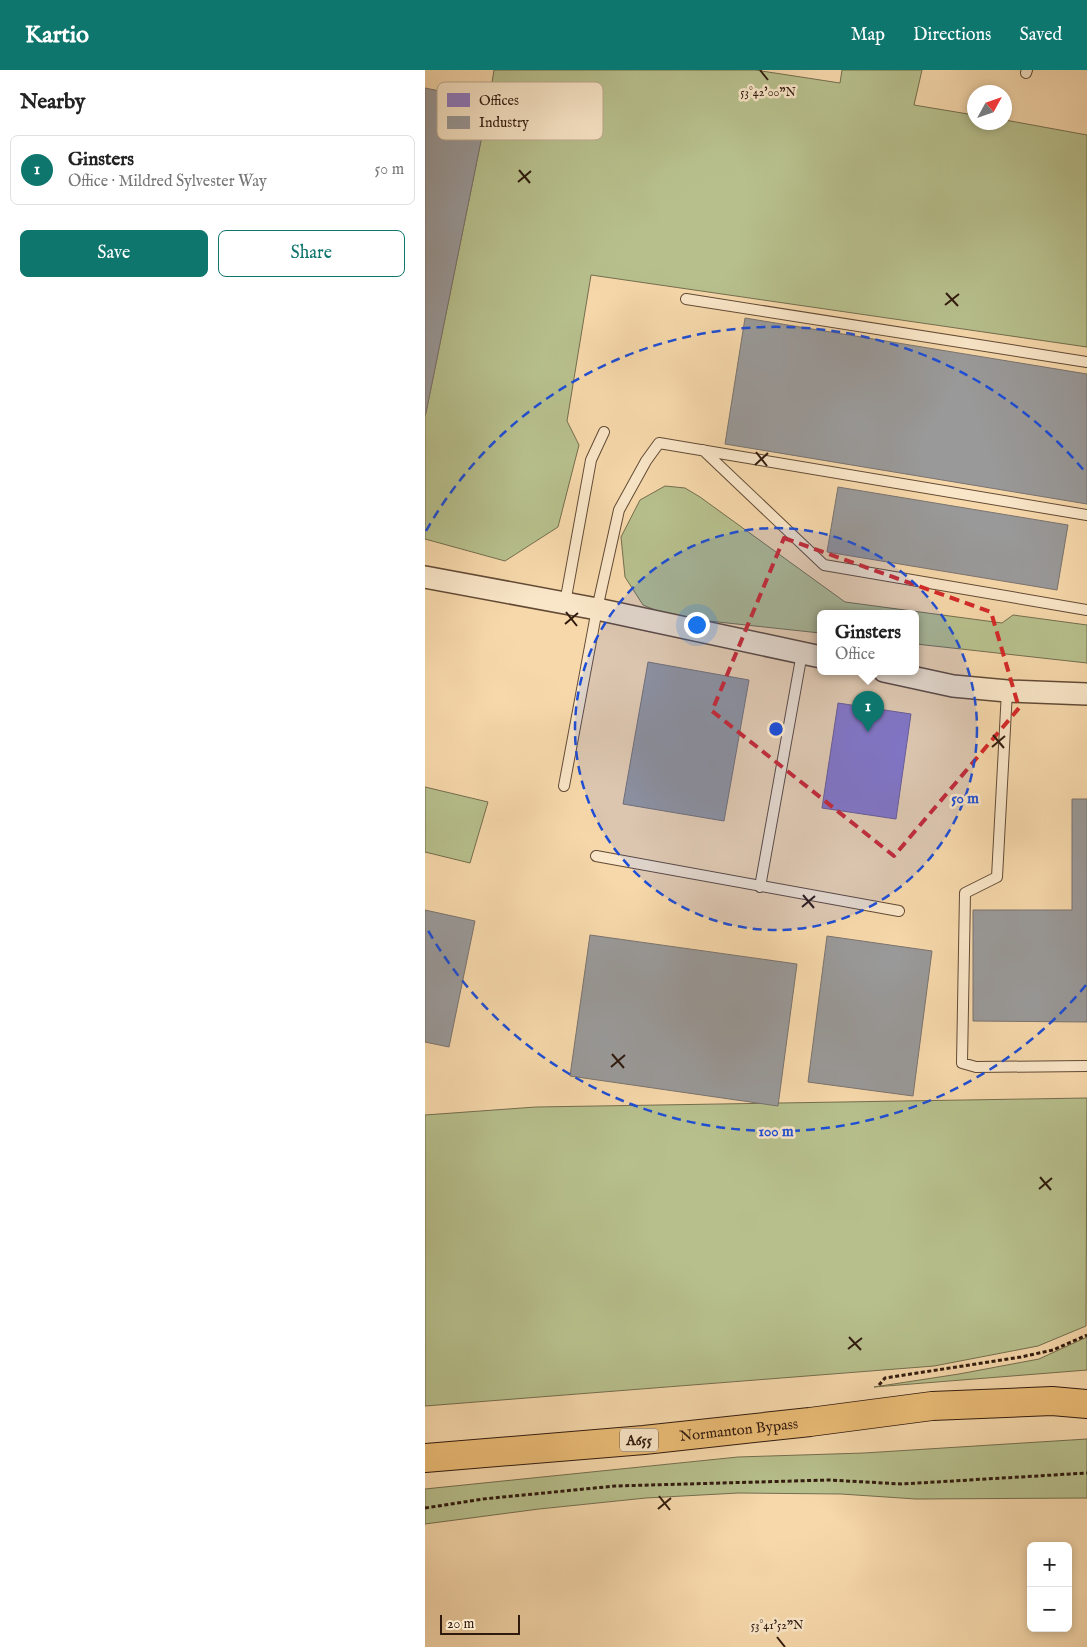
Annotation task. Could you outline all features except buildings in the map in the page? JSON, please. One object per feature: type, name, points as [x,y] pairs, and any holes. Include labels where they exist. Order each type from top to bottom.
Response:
[{"type":"main road","name":"Normanton Bypass","points":[[1053,1401],[1087,1394]]},
{"type":"main road","name":"Normanton Bypass","points":[[425,1458],[644,1440],[810,1422],[932,1406],[1053,1401],[1087,1404]]},
{"type":"street","points":[[425,577],[597,609],[811,655]]},
{"type":"street","points":[[902,675],[953,686],[1007,691],[1087,694]]},
{"type":"lane","points":[[686,299],[1087,362]]},
{"type":"lane","points":[[565,603],[591,460],[604,432]]},
{"type":"lane","points":[[564,786],[597,609],[619,510],[646,461],[659,443],[1087,516]]},
{"type":"lane","points":[[703,450],[824,565],[1087,610]]},
{"type":"lane","points":[[760,886],[811,655]]},
{"type":"lane","points":[[1007,691],[997,877],[965,893],[962,1063],[976,1067],[1087,1066]]},
{"type":"lane","points":[[596,856],[899,911]]},
{"type":"path","points":[[885,1378],[1021,1357],[1053,1350],[1087,1335]]},
{"type":"path","points":[[425,1508],[483,1499],[615,1486],[829,1480],[902,1484],[1087,1474]]},
{"type":"highlighted area","points":[[784,538],[991,612],[1019,708],[894,856],[712,711]]},
{"type":"green space","points":[[494,70],[755,70],[840,83],[842,70],[922,70],[914,105],[967,114],[967,130],[1012,130],[1012,121],[1087,135],[1087,347],[591,275],[567,421],[579,445],[558,527],[505,561],[425,539],[425,417],[481,140],[603,140],[603,82],[492,82]]},
{"type":"green space","points":[[665,486],[685,488],[845,602],[905,610],[817,610],[817,633],[672,617],[643,605],[625,577],[621,537],[640,500]]},
{"type":"green space","points":[[919,612],[1002,623],[1013,615],[1087,625],[1087,663],[919,644]]},
{"type":"green space","points":[[425,787],[488,802],[470,863],[425,852]]},
{"type":"green space","points":[[1087,1098],[1086,1326],[1038,1346],[934,1366],[425,1406],[425,1115],[536,1107]]},
{"type":"green space","points":[[1087,1337],[1087,1370],[874,1387],[1039,1359]]},
{"type":"green space","points":[[1087,1439],[1087,1498],[916,1499],[841,1494],[738,1493],[646,1498],[539,1509],[425,1524],[425,1489],[738,1457],[864,1453]]},
{"type":"place","name":"Ginsters","points":[[868,732]]}]
